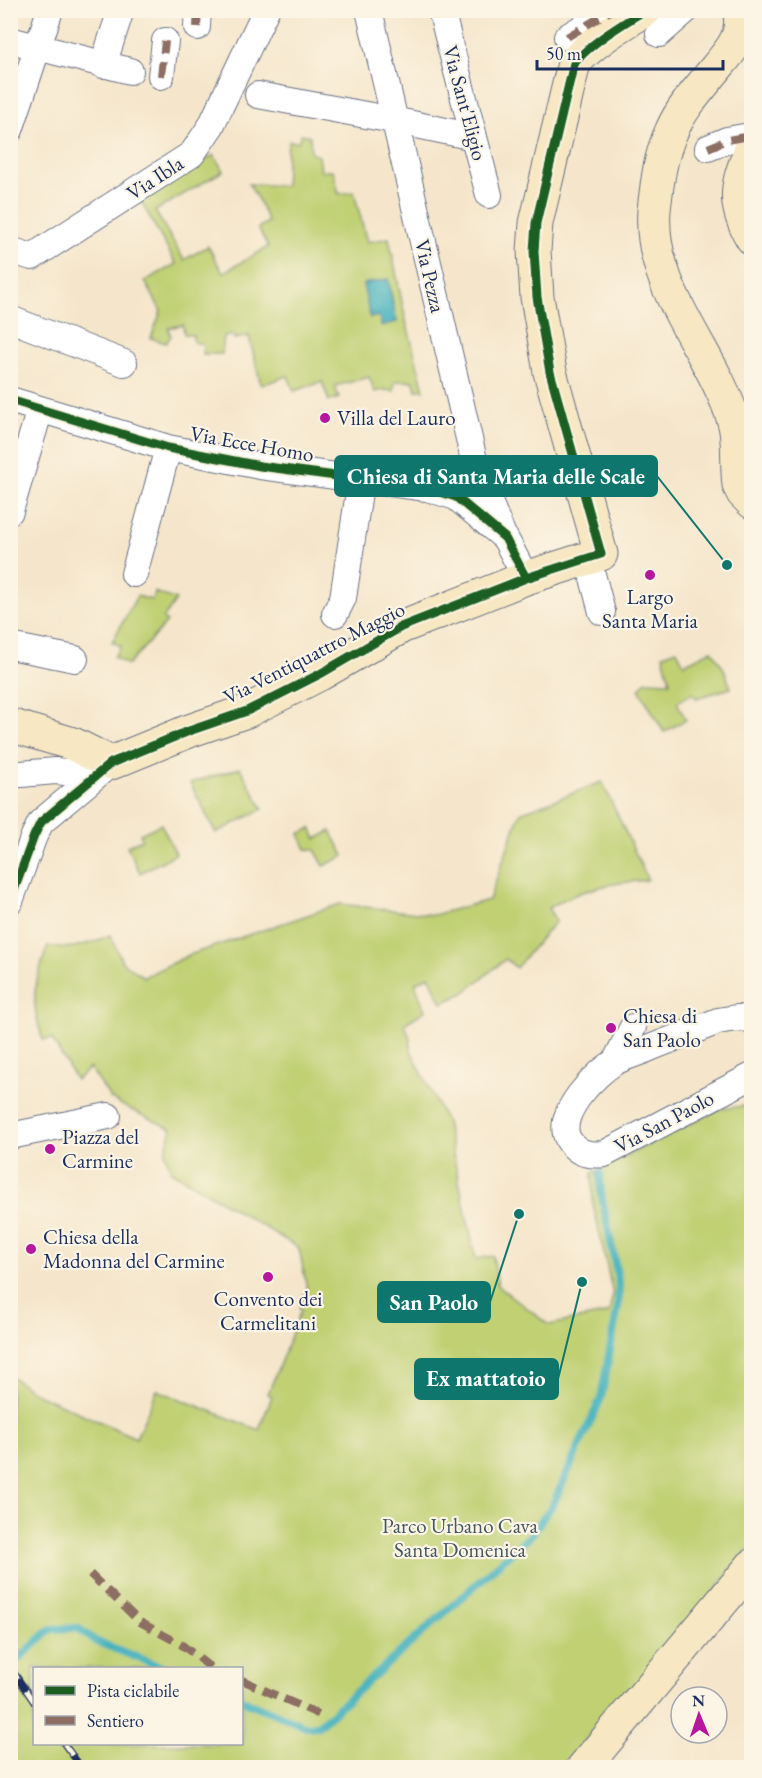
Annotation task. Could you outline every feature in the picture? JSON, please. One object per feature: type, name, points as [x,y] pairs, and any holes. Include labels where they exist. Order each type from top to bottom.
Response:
[{"type":"street","points":[[10,129],[50,10]]},
{"type":"street","points":[[103,65],[121,10]]},
{"type":"street","name":"Via Ibla","points":[[10,250],[32,257],[192,154],[211,126],[266,10]]},
{"type":"street","name":"Via Pezza","points":[[369,10],[477,473],[505,538]]},
{"type":"street","name":"Via Sant'Eligio","points":[[441,10],[489,195]]},
{"type":"street","points":[[567,37],[612,10]]},
{"type":"street","points":[[602,612],[594,557],[550,372],[537,297],[535,232],[574,63],[600,39],[686,10]]},
{"type":"street","points":[[739,10],[740,33],[733,47],[696,93],[672,130],[660,167],[654,213],[656,245],[662,273],[699,347],[716,375],[735,423],[739,485],[752,502]]},
{"type":"street","points":[[10,40],[130,70]]},
{"type":"street","points":[[161,76],[165,41]]},
{"type":"street","points":[[258,94],[474,137]]},
{"type":"street","points":[[708,148],[727,141],[748,142],[737,198],[742,221],[752,238]]},
{"type":"street","points":[[10,319],[124,363]]},
{"type":"street","name":"Via Ecce Homo","points":[[10,400],[168,448],[260,466],[427,488],[456,497],[505,538],[526,578]]},
{"type":"street","points":[[10,511],[40,409]]},
{"type":"street","points":[[134,574],[168,448]]},
{"type":"street","points":[[335,614],[343,598],[361,479]]},
{"type":"street","name":"Via Ventiquattro Maggio","points":[[103,769],[189,730],[247,711],[320,674],[401,627],[526,578],[594,557]]},
{"type":"street","points":[[10,646],[75,659]]},
{"type":"street","points":[[10,725],[73,744],[103,769]]},
{"type":"street","points":[[10,775],[103,769]]},
{"type":"street","points":[[10,901],[41,822],[103,769]]},
{"type":"street","points":[[615,1062],[718,1021],[736,1018],[752,1019]]},
{"type":"street","points":[[615,1062],[633,1028]]},
{"type":"street","name":"Via San Paolo","points":[[615,1062],[586,1088],[567,1114],[566,1133],[576,1149],[585,1154],[604,1154],[752,1076]]},
{"type":"street","points":[[10,1136],[108,1116]]},
{"type":"street","points":[[584,1767],[752,1566]]},
{"type":"green space","points":[[301,134],[310,136],[311,153],[319,156],[321,171],[333,170],[339,194],[354,192],[367,242],[389,238],[405,317],[424,390],[416,390],[414,381],[395,381],[394,391],[375,392],[369,377],[335,386],[339,398],[329,401],[322,382],[294,391],[288,376],[261,385],[249,336],[234,339],[233,335],[224,337],[222,354],[203,354],[203,344],[193,342],[193,335],[184,334],[183,325],[168,328],[171,336],[166,343],[151,338],[161,311],[145,281],[176,264],[139,198],[214,155],[223,171],[155,211],[184,260],[208,246],[223,273],[268,247],[258,228],[268,222],[249,184],[285,186],[289,141],[298,142]]},
{"type":"green space","points":[[155,592],[176,600],[163,619],[167,622],[128,665],[114,657],[121,646],[112,642],[137,596],[152,600]]},
{"type":"green space","points":[[677,650],[684,664],[712,650],[724,669],[731,688],[696,698],[693,693],[677,702],[686,720],[664,732],[639,689],[646,681],[670,682],[663,655]]},
{"type":"green space","points":[[240,768],[263,809],[216,833],[190,783]]},
{"type":"green space","name":"Parco Urbano Cava Santa Domenica","points":[[602,782],[648,880],[596,888],[571,896],[548,908],[556,921],[516,968],[506,959],[462,994],[442,1003],[429,976],[415,983],[425,1011],[404,1024],[410,1038],[411,1051],[446,1122],[476,1259],[493,1256],[498,1286],[549,1325],[609,1313],[613,1294],[593,1204],[592,1173],[720,1109],[751,1105],[751,1546],[659,1659],[561,1767],[11,1767],[10,1376],[35,1393],[136,1438],[157,1390],[259,1430],[272,1396],[268,1394],[307,1289],[299,1248],[171,1171],[165,1152],[172,1129],[111,1099],[90,1068],[76,1080],[52,1039],[43,1040],[36,1014],[35,993],[48,946],[64,948],[80,946],[110,935],[123,963],[144,977],[189,955],[340,904],[434,915],[489,900],[520,813]]},
{"type":"green space","points":[[161,824],[176,854],[140,873],[127,846],[142,839],[140,834]]},
{"type":"green space","points":[[311,828],[316,839],[331,831],[344,856],[324,866],[315,850],[306,849],[299,834]]},
{"type":"water","points":[[388,279],[397,322],[381,326],[379,316],[370,318],[363,284]]},
{"type":"waterway","points":[[243,1700],[307,1727],[318,1726],[531,1535],[553,1504],[601,1398],[618,1307],[619,1284],[601,1193],[600,1173]]},
{"type":"waterway","points":[[10,1662],[16,1661],[51,1629],[78,1628],[95,1641],[161,1667]]},
{"type":"railway","points":[[10,1667],[33,1701]]},
{"type":"railway","points":[[65,1745],[82,1768]]},
{"type":"marked path","points":[[197,27],[198,10]]},
{"type":"marked path","points":[[567,37],[612,10]]},
{"type":"marked path","points":[[161,76],[165,41]]},
{"type":"marked path","points":[[708,148],[727,140],[744,137]]},
{"type":"marked path","points":[[90,1574],[140,1622],[182,1645],[210,1667]]},
{"type":"marked path","points":[[243,1680],[320,1715]]},
{"type":"cycle path","points":[[10,901],[41,822],[111,763],[189,731],[247,711],[320,674],[401,627],[526,578],[601,554],[550,372],[537,297],[534,251],[536,223],[574,63],[598,41],[645,10]]},
{"type":"cycle path","points":[[10,400],[168,448],[260,466],[427,488],[456,497],[505,538],[526,578]]},
{"type":"place","name":"Villa del Lauro","points":[[325,418]]},
{"type":"place","name":"Chiesa di Santa Maria delle Scale","points":[[727,565]]},
{"type":"place","name":"Largo Santa Maria","points":[[650,575]]},
{"type":"place","name":"Chiesa di San Paolo","points":[[611,1028]]},
{"type":"place","name":"Piazza del Carmine","points":[[50,1149]]},
{"type":"place","name":"San Paolo","points":[[519,1214]]},
{"type":"place","name":"Chiesa della Madonna del Carmine","points":[[31,1249]]},
{"type":"place","name":"Convento dei Carmelitani","points":[[268,1277]]},
{"type":"place","name":"Ex mattatoio","points":[[582,1282]]}]
